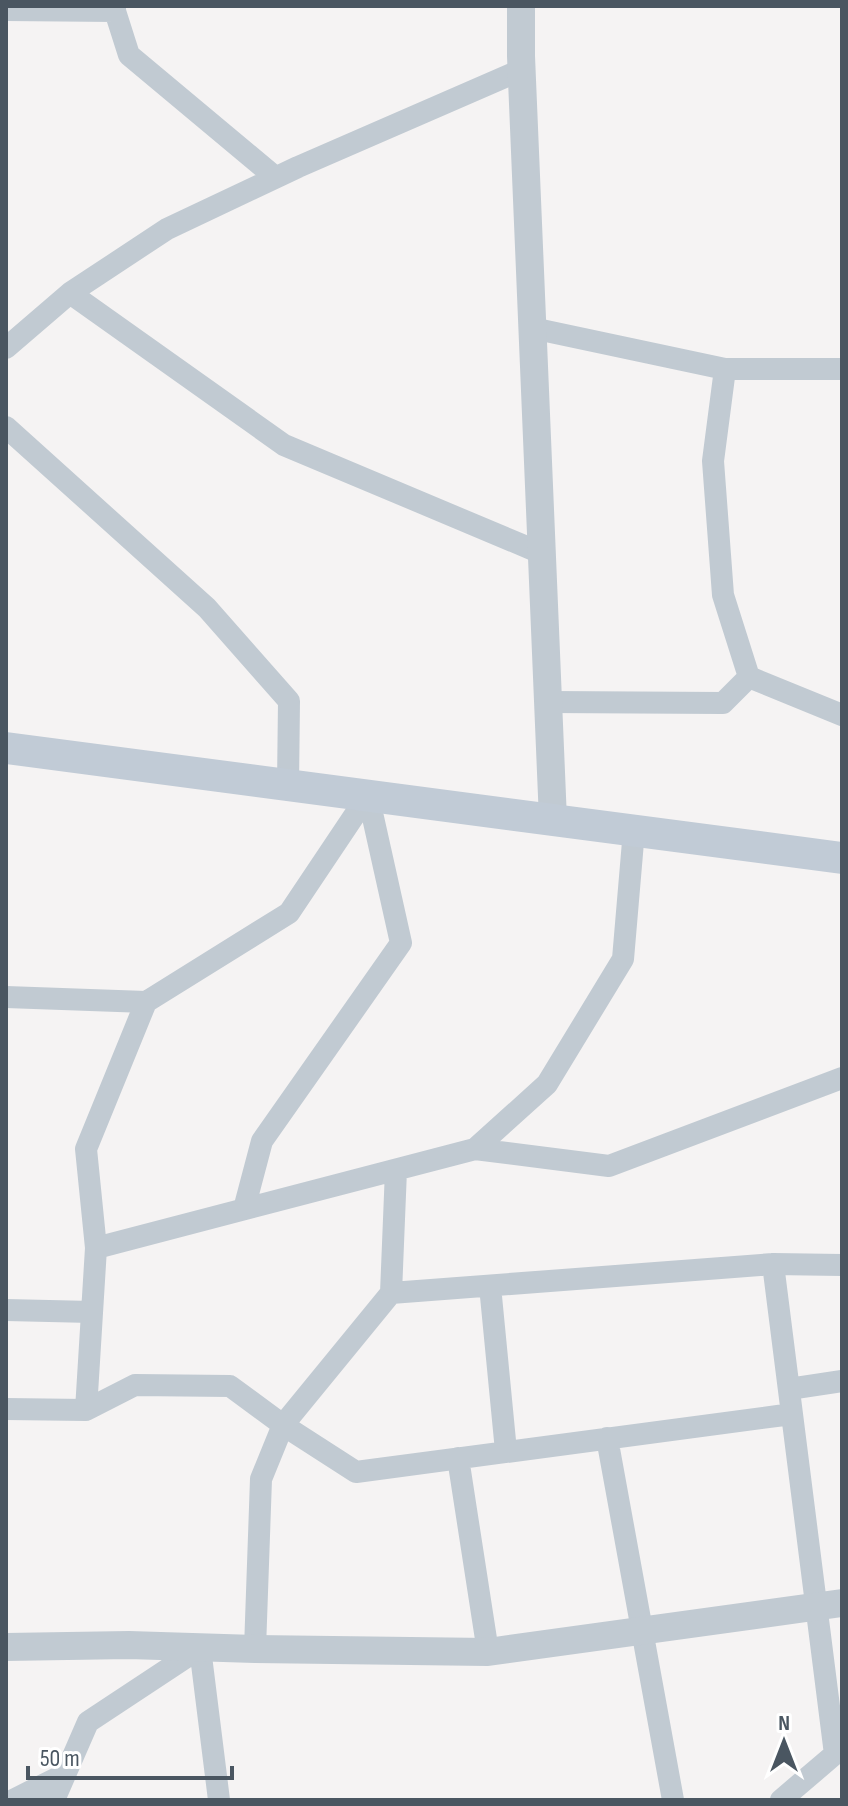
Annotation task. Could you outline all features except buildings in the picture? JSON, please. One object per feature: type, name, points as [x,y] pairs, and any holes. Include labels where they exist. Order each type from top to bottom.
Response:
[{"type":"main road","points":[[6,748],[842,858]]},
{"type":"street","points":[[521,6],[521,70],[553,820]]},
{"type":"street","points":[[6,10],[115,8],[129,55],[275,177]]},
{"type":"street","points":[[6,348],[70,293],[167,229],[275,177],[521,70]]},
{"type":"street","points":[[70,293],[284,445],[541,553]]},
{"type":"street","points":[[532,328],[725,369],[842,369]]},
{"type":"street","points":[[725,369],[713,461],[721,580],[749,677]]},
{"type":"street","points":[[6,427],[207,608],[289,701],[288,785]]},
{"type":"street","points":[[549,702],[723,703],[749,677]]},
{"type":"street","points":[[749,677],[842,715]]},
{"type":"street","points":[[6,997],[146,1002],[289,913],[368,795]]},
{"type":"street","points":[[244,1209],[262,1141],[401,943],[368,795]]},
{"type":"street","points":[[475,1149],[547,1084],[623,959],[634,830]]},
{"type":"street","points":[[86,1410],[96,1248],[86,1149],[146,1002]]},
{"type":"street","points":[[96,1248],[475,1149],[609,1166],[842,1078]]},
{"type":"street","points":[[255,1649],[261,1479],[283,1425],[391,1293],[396,1170]]},
{"type":"street","points":[[391,1293],[773,1264],[842,1265]]},
{"type":"street","points":[[773,1264],[792,1414],[829,1604],[835,1754],[781,1800]]},
{"type":"street","points":[[490,1286],[506,1451]]},
{"type":"street","points":[[6,1310],[92,1312]]},
{"type":"street","points":[[789,1389],[842,1381]]},
{"type":"street","points":[[6,1409],[86,1410],[135,1385],[230,1386],[356,1472],[792,1414]]},
{"type":"street","points":[[607,1438],[673,1800]]},
{"type":"street","points":[[458,1458],[488,1652]]},
{"type":"street","points":[[6,1647],[129,1645],[488,1652],[829,1604]]},
{"type":"street","points":[[54,1800],[88,1722],[200,1648]]},
{"type":"street","points":[[200,1648],[219,1800]]},
{"type":"street","points":[[13,1800],[63,1775]]}]
